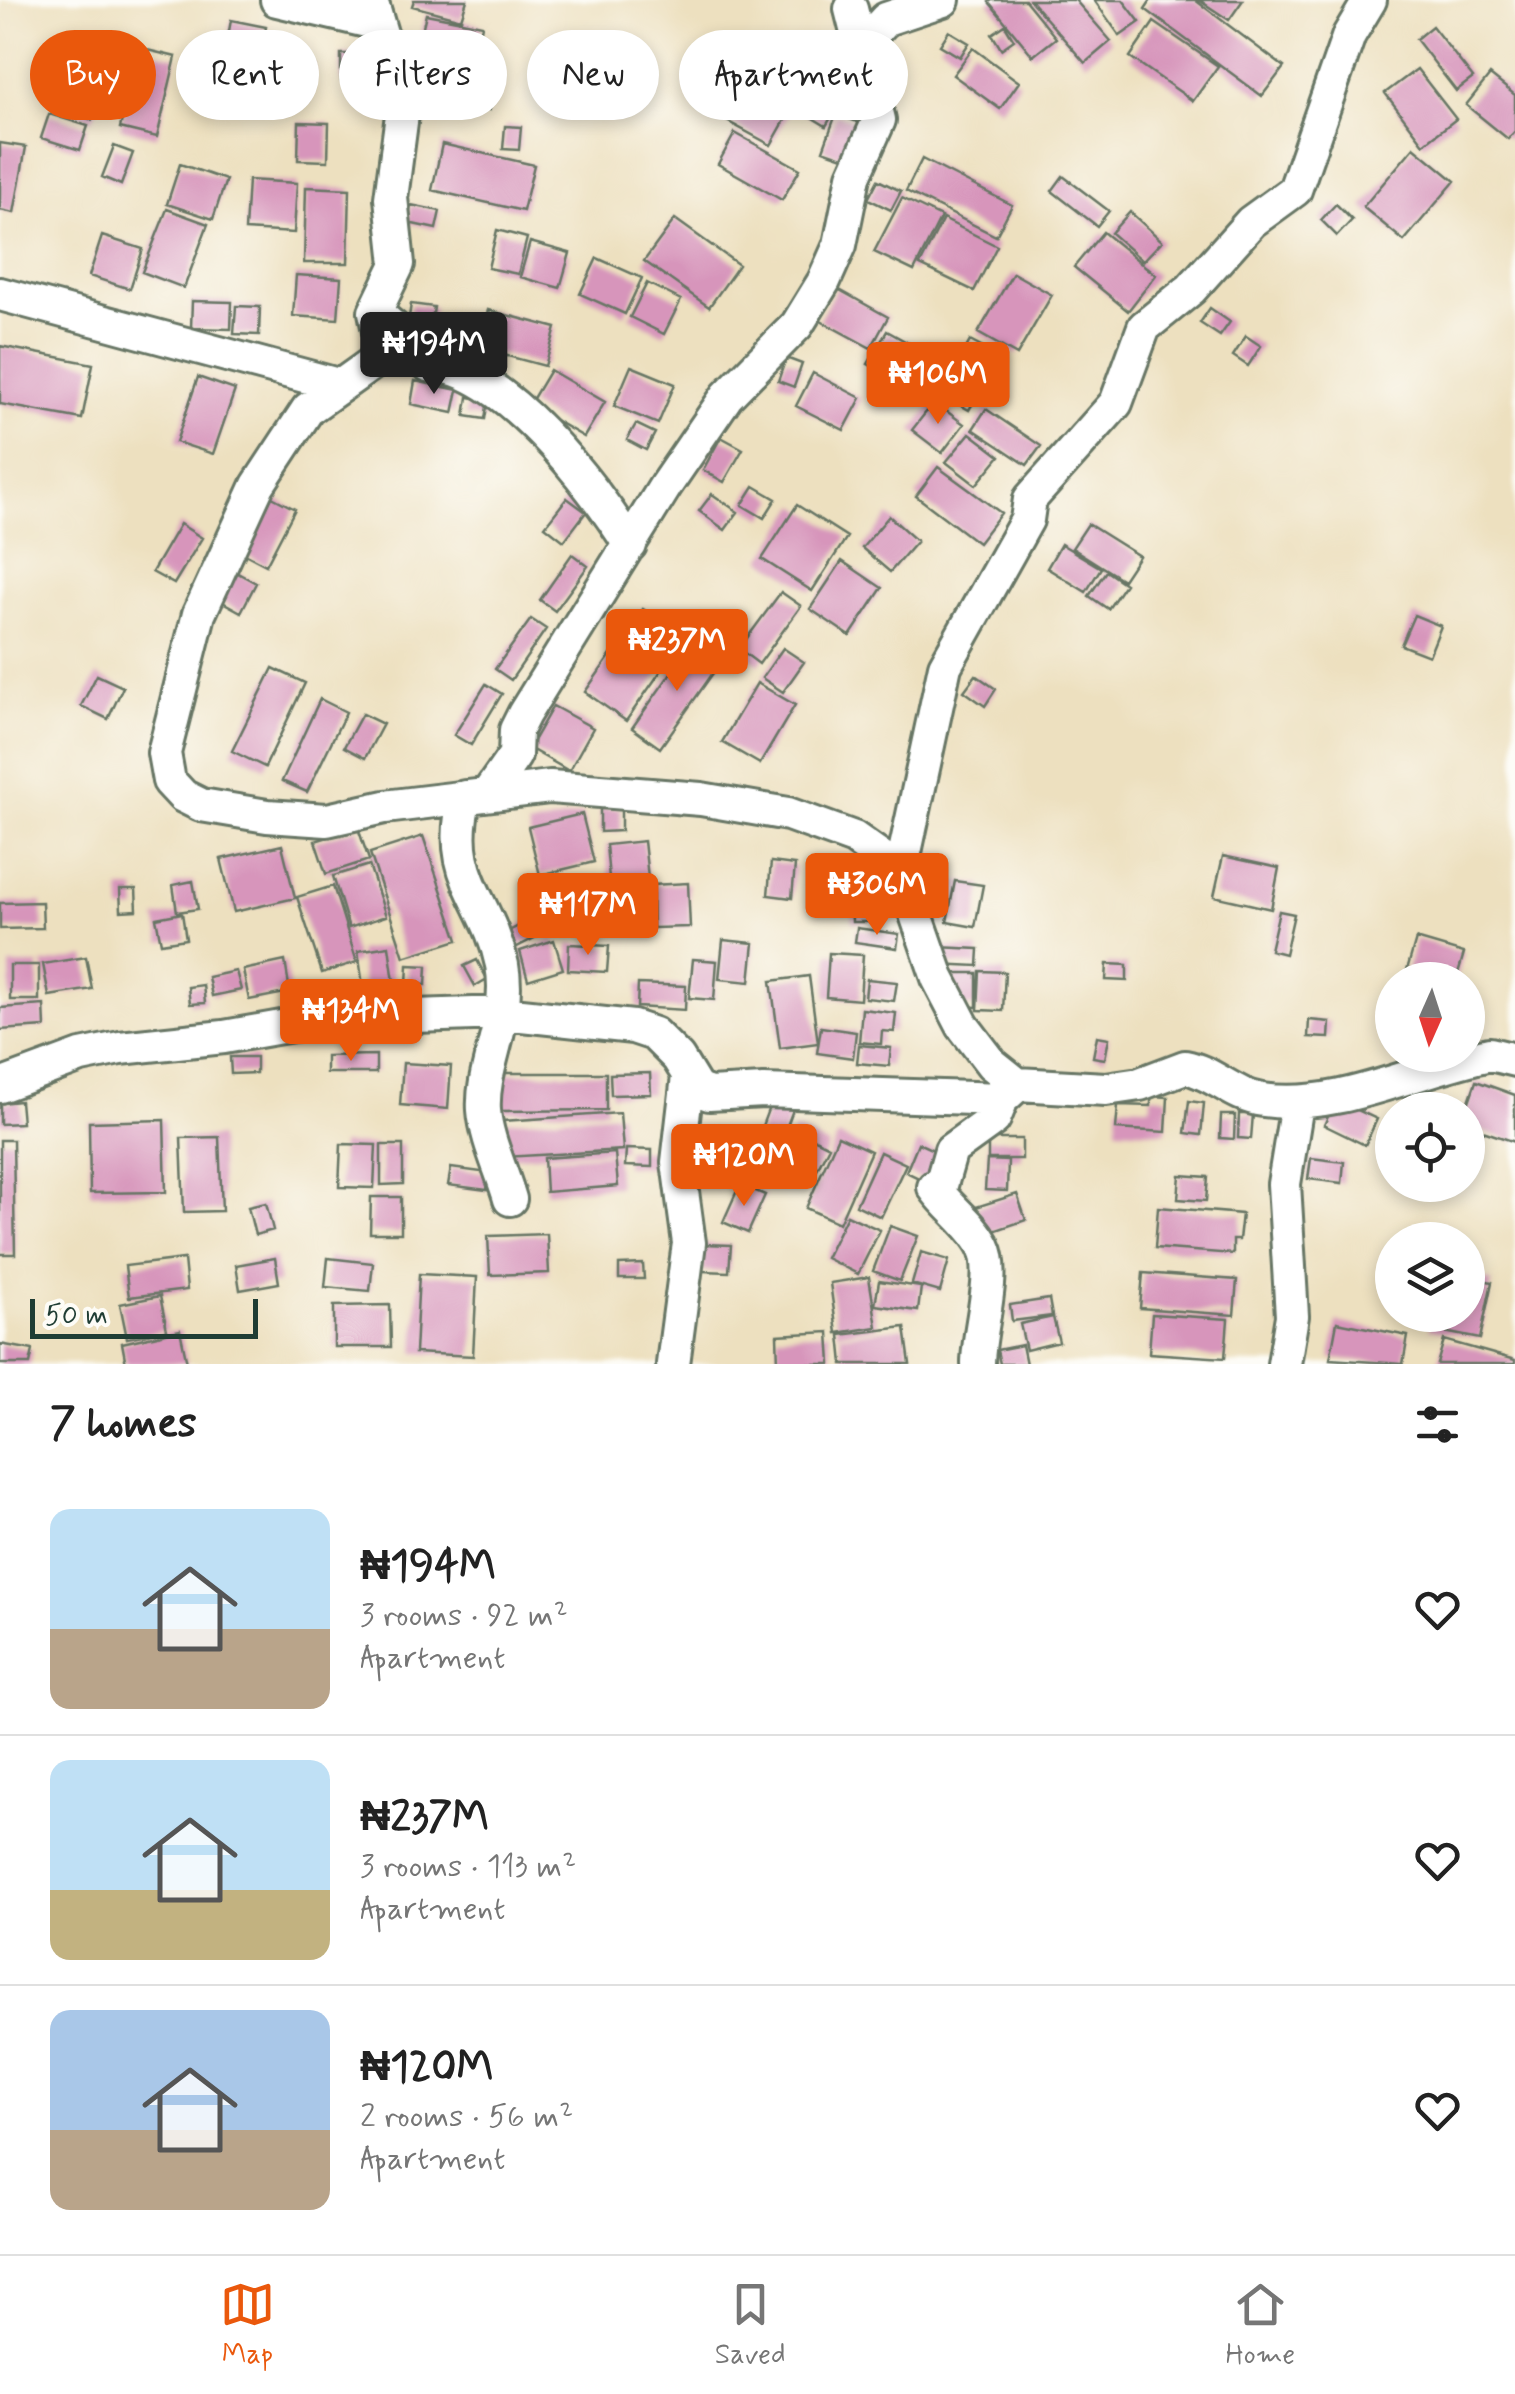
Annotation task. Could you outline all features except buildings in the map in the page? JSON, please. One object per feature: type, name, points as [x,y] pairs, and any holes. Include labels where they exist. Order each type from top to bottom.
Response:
[{"type":"street","points":[[277,0],[373,12],[403,107],[391,198],[398,264],[375,312],[384,356],[308,409],[258,485],[199,614],[164,753],[169,781],[201,805],[326,820],[477,794],[550,787],[701,799],[788,814],[854,838],[901,871]]},
{"type":"street","points":[[876,30],[886,19],[943,0]]},
{"type":"street","points":[[1010,1092],[963,1026],[938,978],[901,871],[945,666],[1027,520],[1030,499],[1116,404],[1144,327],[1191,289],[1251,222],[1295,190],[1348,35],[1370,0]]},
{"type":"street","points":[[843,4],[886,19]]},
{"type":"street","points":[[843,4],[856,30]]},
{"type":"street","points":[[550,787],[527,773],[515,755],[516,730],[727,396],[797,325],[824,281],[840,245],[854,176],[879,120]]},
{"type":"street","points":[[0,294],[338,385]]},
{"type":"street","points":[[375,312],[406,338],[429,365],[450,365],[527,414],[608,509],[630,545]]},
{"type":"street","points":[[298,372],[308,409]]},
{"type":"street","points":[[510,1199],[484,1109],[503,1013],[502,965],[468,884],[457,841],[477,794],[515,755]]},
{"type":"street","points":[[0,1086],[80,1056],[120,1048],[177,1044],[327,1019],[503,1013],[633,1027],[668,1046],[696,1089],[727,1096],[764,1091],[1106,1089],[1140,1084],[1185,1067],[1230,1091],[1296,1104],[1335,1098],[1490,1054],[1515,1060]]},
{"type":"street","points":[[673,1364],[688,1243],[678,1162],[688,1076]]},
{"type":"street","points":[[978,1364],[978,1332],[990,1271],[984,1247],[934,1187],[941,1185],[951,1150],[994,1119],[1010,1092]]},
{"type":"street","points":[[1284,1364],[1292,1316],[1284,1184],[1296,1104]]}]
